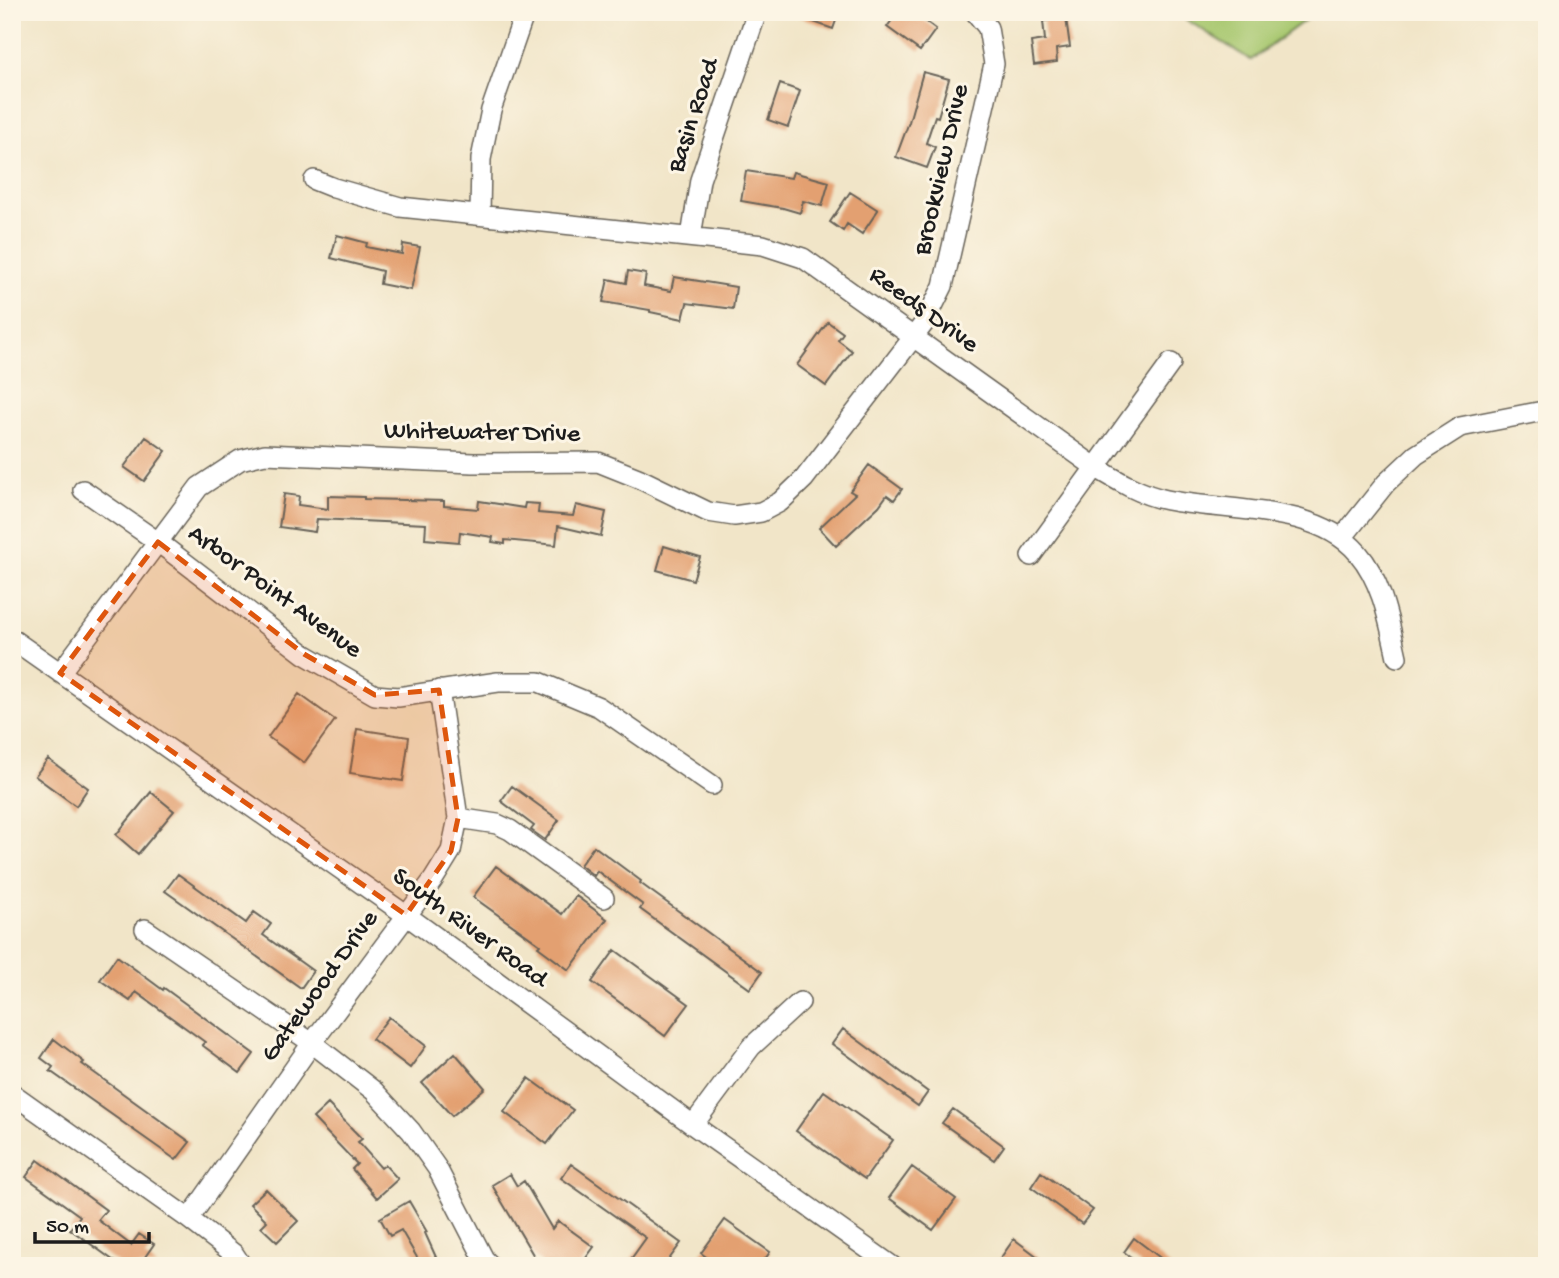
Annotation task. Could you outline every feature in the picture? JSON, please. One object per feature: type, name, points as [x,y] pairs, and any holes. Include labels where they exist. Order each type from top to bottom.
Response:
[{"type":"street","points":[[480,215],[481,159],[491,110],[524,12]]},
{"type":"street","name":"Basin Road","points":[[691,237],[699,180],[757,12]]},
{"type":"street","name":"Brookview Drive","points":[[913,337],[925,322],[943,286],[994,64],[988,28],[975,12]]},
{"type":"street","name":"Reeds Drive","points":[[314,180],[400,207],[763,245],[803,257],[1095,467],[1134,490],[1166,500],[1300,518],[1342,538],[1359,554],[1370,573],[1388,616],[1397,657]]},
{"type":"street","name":"Whitewater Drive","points":[[60,673],[199,487],[240,460],[265,454],[473,463],[598,462],[708,512],[734,516],[761,512],[780,502],[804,479],[913,337]]},
{"type":"street","points":[[1031,556],[1171,363]]},
{"type":"street","points":[[1342,538],[1386,482],[1416,455],[1461,427],[1538,412],[1547,414]]},
{"type":"street","name":"Arbor Point Avenue","points":[[83,490],[158,542],[304,654],[375,695],[398,697],[498,682],[539,682],[599,707],[712,785]]},
{"type":"street","name":"South River Road","points":[[12,639],[406,915],[693,1125],[892,1266]]},
{"type":"street","name":"Gatewood Drive","points":[[189,1219],[312,1043],[433,880],[451,851],[458,818],[439,690]]},
{"type":"street","points":[[458,818],[497,824],[510,830],[604,898]]},
{"type":"street","points":[[145,929],[312,1043],[374,1091],[411,1130],[437,1168],[484,1259],[491,1266]]},
{"type":"street","points":[[693,1125],[751,1047],[800,1002]]},
{"type":"street","points":[[13,1094],[189,1219],[234,1254],[242,1266]]},
{"type":"highlighted area","points":[[158,542],[304,654],[375,695],[439,690],[458,818],[451,851],[406,915],[60,673]]},
{"type":"green space","points":[[1174,12],[1316,12],[1251,60]]},
{"type":"building","points":[[839,12],[833,29],[791,14]]},
{"type":"building","points":[[898,12],[913,12],[936,29],[920,51],[887,27]]},
{"type":"building","points":[[1066,18],[1070,47],[1056,49],[1057,62],[1034,65],[1031,42],[1045,40],[1043,21]]},
{"type":"building","points":[[923,72],[949,79],[938,117],[935,116],[926,143],[935,147],[927,168],[896,157]]},
{"type":"building","points":[[780,84],[800,91],[788,127],[768,120]]},
{"type":"building","points":[[746,171],[791,178],[793,172],[829,182],[822,206],[803,201],[800,213],[741,201]]},
{"type":"building","points":[[850,192],[878,210],[862,234],[847,224],[843,231],[830,222]]},
{"type":"building","points":[[337,235],[367,243],[366,247],[402,254],[403,244],[420,247],[411,290],[380,284],[382,271],[331,258]]},
{"type":"building","points":[[628,271],[646,274],[644,286],[671,291],[674,277],[736,287],[733,309],[687,303],[683,319],[603,302],[608,279],[626,283]]},
{"type":"building","points":[[828,322],[843,333],[838,340],[852,351],[826,386],[797,365]]},
{"type":"building","points":[[146,437],[166,451],[144,481],[124,467]]},
{"type":"building","points":[[869,465],[902,489],[894,500],[887,495],[879,506],[836,546],[819,528],[855,494],[850,491]]},
{"type":"building","points":[[284,494],[299,496],[298,505],[328,509],[328,496],[444,501],[444,506],[478,509],[479,501],[524,508],[525,503],[539,504],[538,513],[573,516],[576,505],[606,512],[601,536],[558,526],[556,545],[505,540],[505,544],[492,542],[493,537],[460,532],[459,542],[425,539],[426,524],[317,519],[315,532],[279,527]]},
{"type":"building","points":[[664,546],[700,557],[693,580],[657,570]]},
{"type":"building","points":[[299,694],[335,720],[304,763],[268,737]]},
{"type":"building","points":[[357,729],[409,737],[403,781],[350,773]]},
{"type":"building","points":[[48,759],[88,788],[76,806],[35,776]]},
{"type":"building","points":[[512,786],[559,820],[545,840],[531,830],[534,826],[501,801]]},
{"type":"building","points":[[151,792],[174,811],[138,854],[116,835]]},
{"type":"building","points":[[594,846],[762,972],[750,989],[640,909],[643,905],[597,871],[594,876],[580,865]]},
{"type":"building","points":[[496,866],[562,914],[576,896],[607,919],[569,970],[538,947],[540,945],[473,897]]},
{"type":"building","points":[[178,874],[246,923],[254,912],[271,924],[263,935],[313,971],[301,988],[165,891]]},
{"type":"building","points":[[615,950],[689,1004],[665,1036],[592,982]]},
{"type":"building","points":[[117,956],[254,1054],[240,1073],[202,1045],[205,1042],[136,992],[130,1001],[100,980]]},
{"type":"building","points":[[389,1017],[426,1046],[410,1068],[372,1039]]},
{"type":"building","points":[[843,1029],[928,1092],[918,1106],[832,1044]]},
{"type":"building","points":[[54,1039],[84,1062],[82,1064],[190,1142],[176,1160],[50,1071],[53,1067],[41,1058]]},
{"type":"building","points":[[455,1053],[485,1088],[452,1116],[422,1083]]},
{"type":"building","points":[[529,1078],[573,1110],[547,1144],[504,1112]]},
{"type":"building","points":[[824,1091],[893,1140],[865,1179],[796,1131]]},
{"type":"building","points":[[328,1104],[362,1139],[358,1142],[381,1168],[385,1165],[398,1179],[377,1198],[352,1169],[357,1164],[313,1118]]},
{"type":"building","points":[[953,1109],[1004,1146],[994,1160],[942,1123]]},
{"type":"building","points":[[38,1160],[106,1210],[98,1220],[131,1245],[139,1234],[154,1244],[145,1257],[157,1266],[121,1266],[70,1229],[80,1216],[26,1177]]},
{"type":"building","points":[[571,1164],[681,1243],[664,1266],[626,1266],[646,1238],[561,1178]]},
{"type":"building","points":[[912,1167],[956,1199],[933,1230],[889,1198]]},
{"type":"building","points":[[1041,1172],[1093,1210],[1082,1224],[1031,1187]]},
{"type":"building","points":[[510,1174],[517,1186],[524,1181],[552,1229],[558,1221],[594,1247],[580,1266],[546,1266],[535,1258],[492,1185]]},
{"type":"building","points":[[266,1189],[298,1221],[277,1242],[261,1227],[267,1221],[250,1204]]},
{"type":"building","points":[[409,1201],[427,1232],[425,1233],[440,1266],[422,1266],[401,1230],[390,1236],[380,1218]]},
{"type":"building","points":[[725,1220],[770,1252],[760,1266],[718,1266],[701,1253]]},
{"type":"building","points":[[1134,1238],[1171,1266],[1143,1266],[1124,1252]]},
{"type":"building","points":[[1014,1239],[1050,1266],[995,1266]]}]
